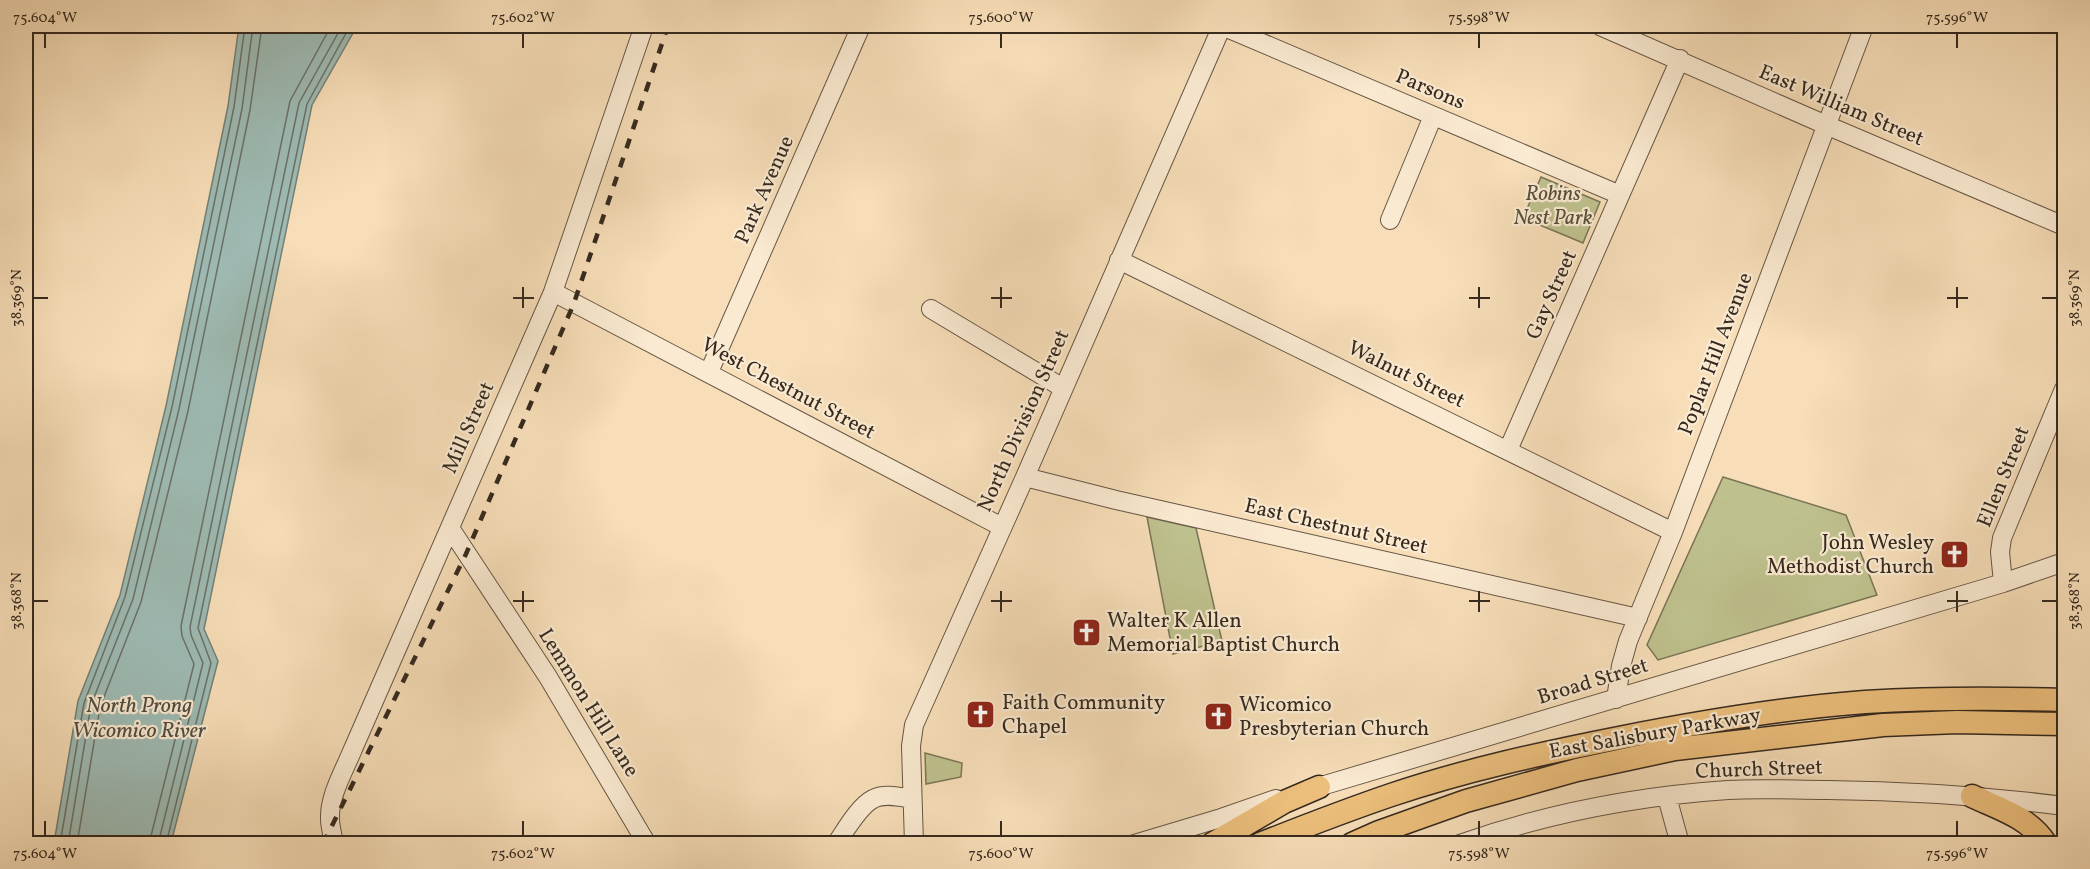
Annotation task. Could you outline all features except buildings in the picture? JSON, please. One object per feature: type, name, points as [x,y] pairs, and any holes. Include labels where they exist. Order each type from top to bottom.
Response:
[{"type":"main road","name":"East Salisbury Parkway","points":[[1269,842],[1392,795],[1460,775],[1562,749],[1673,728],[1762,713],[1865,702],[1961,699],[2064,700]]},
{"type":"main road","name":"East Salisbury Parkway","points":[[1352,843],[1466,801],[1577,770],[1675,748],[1882,725],[1957,722],[2064,724]]},
{"type":"main road","points":[[1212,843],[1284,802],[1319,787]]},
{"type":"main road","points":[[1972,796],[2023,820],[2034,827],[2046,843]]},
{"type":"street","name":"Mill Street","points":[[334,843],[330,818],[332,804],[352,749],[553,292],[644,26]]},
{"type":"street","name":"Park Avenue","points":[[709,372],[861,26]]},
{"type":"street","name":"Parsons","points":[[1222,26],[1620,195]]},
{"type":"street","name":"North Division Street","points":[[914,843],[911,746],[914,725],[1222,26]]},
{"type":"street","name":"East William Street","points":[[1600,26],[2064,226]]},
{"type":"street","name":"Poplar Hill Avenue","points":[[1617,699],[1621,666],[1638,618],[1673,532],[1864,26]]},
{"type":"street","name":"Gay Street","points":[[1508,450],[1680,59]]},
{"type":"street","points":[[1390,220],[1433,116]]},
{"type":"street","name":"Walnut Street","points":[[1119,260],[1673,532]]},
{"type":"street","name":"West Chestnut Street","points":[[553,292],[1002,527]]},
{"type":"street","points":[[931,309],[1063,388]]},
{"type":"street","name":"Ellen Street","points":[[2003,583],[2000,552],[2002,538],[2064,389]]},
{"type":"street","name":"East Chestnut Street","points":[[1025,477],[1116,501],[1638,618]]},
{"type":"street","name":"Lemmon Hill Lane","points":[[450,528],[548,677],[647,843]]},
{"type":"street","name":"Broad Street","points":[[1134,843],[1221,818],[1281,797],[2003,583],[2064,562]]},
{"type":"street","name":"Church Street","points":[[1460,843],[1558,816],[1667,797],[1727,790],[1900,791],[2064,806]]},
{"type":"street","points":[[836,843],[874,798],[889,796],[912,799]]},
{"type":"street","points":[[1667,797],[1680,843]]},
{"type":"green space","name":"Robins Nest Park","points":[[1541,177],[1600,202],[1583,243],[1523,218]]},
{"type":"green space","points":[[1723,477],[1846,515],[1877,595],[1658,660],[1647,645]]},
{"type":"green space","points":[[1147,517],[1196,528],[1222,641],[1173,654]]},
{"type":"green space","points":[[925,753],[962,763],[961,777],[926,784]]},
{"type":"water","name":"North Prong Wicomico River","points":[[239,26],[357,26],[312,105],[204,629],[218,661],[171,843],[54,843],[78,701],[120,595],[166,406],[228,106]]},
{"type":"railway","points":[[323,844],[466,554],[574,303],[668,26]]},
{"type":"place","name":"John Wesley Methodist Church","points":[[1955,555]]},
{"type":"place","name":"Walter K Allen Memorial Baptist Church","points":[[1086,633]]},
{"type":"place","name":"Faith Community Chapel","points":[[981,715]]},
{"type":"place","name":"Wicomico Presbyterian Church","points":[[1218,717]]}]
